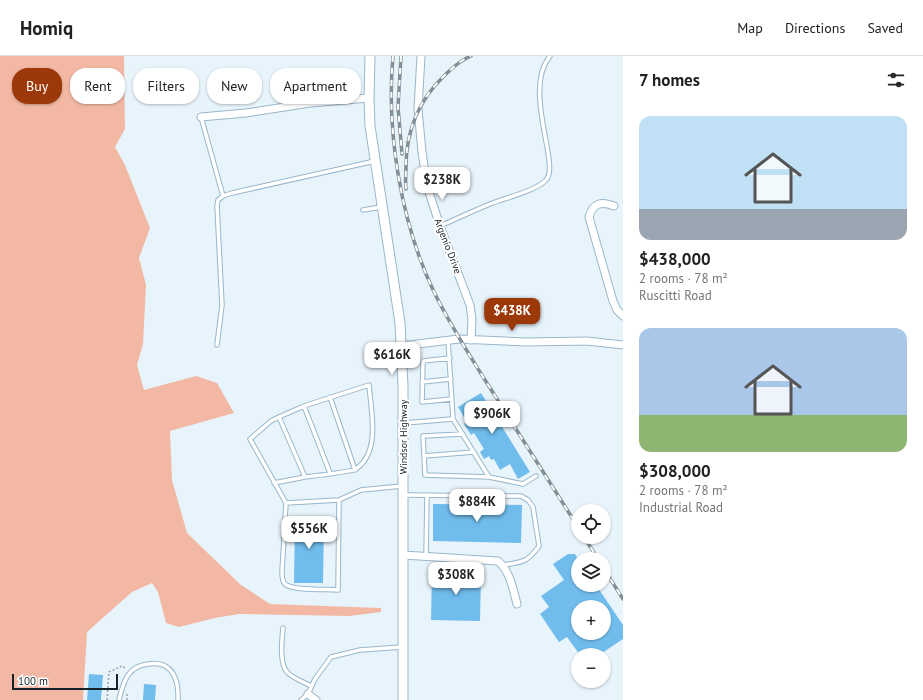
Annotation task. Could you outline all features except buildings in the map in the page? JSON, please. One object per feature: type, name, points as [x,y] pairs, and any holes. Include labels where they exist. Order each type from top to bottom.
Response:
[{"type":"main road","name":"Windsor Highway","points":[[370,56],[370,126],[400,323],[403,423],[403,700]]},
{"type":"street","name":"Argenio Drive","points":[[421,56],[418,109],[427,186],[440,226],[470,305],[472,319],[470,340]]},
{"type":"street","points":[[201,117],[246,113],[310,103],[369,98]]},
{"type":"street","points":[[614,206],[607,203],[600,203],[594,206],[589,217],[613,301],[617,310],[623,316]]},
{"type":"street","points":[[401,346],[459,339],[526,342],[587,341],[623,345]]},
{"type":"street","points":[[403,555],[498,561],[503,565],[510,578],[517,604]]},
{"type":"street","points":[[308,694],[316,700]]},
{"type":"lane","points":[[440,226],[490,204],[540,186],[549,176],[551,168],[542,120],[539,83],[543,66],[550,56]]},
{"type":"lane","points":[[201,117],[223,196]]},
{"type":"lane","points":[[217,345],[222,305],[217,206],[218,200],[223,196],[232,193],[376,161]]},
{"type":"lane","points":[[363,210],[382,207]]},
{"type":"lane","points":[[448,340],[453,419],[489,476]]},
{"type":"lane","points":[[450,358],[423,361],[422,402],[452,399]]},
{"type":"lane","points":[[422,382],[451,379]]},
{"type":"lane","points":[[274,483],[355,470],[368,458],[372,445],[369,385],[330,397],[279,416],[271,420],[250,439],[274,483],[286,503],[282,572],[283,582],[286,586],[294,588],[338,590],[339,500]]},
{"type":"lane","points":[[330,397],[355,470]]},
{"type":"lane","points":[[304,406],[330,473]]},
{"type":"lane","points":[[279,416],[305,477]]},
{"type":"lane","points":[[403,423],[453,419]]},
{"type":"lane","points":[[463,434],[423,436],[425,475],[489,476],[523,484],[536,476]]},
{"type":"lane","points":[[424,456],[474,452]]},
{"type":"lane","points":[[286,503],[339,500],[362,490],[403,490],[427,495],[521,496],[528,500],[533,507],[539,546],[532,555],[523,562],[503,565]]},
{"type":"lane","points":[[426,557],[427,495]]},
{"type":"lane","points":[[283,628],[282,655],[284,667],[287,672],[312,686]]},
{"type":"lane","points":[[301,700],[308,694],[315,679],[331,657],[360,650],[403,647]]},
{"type":"lane","points":[[119,700],[129,674],[140,665],[150,663],[164,664],[171,670],[178,689],[178,700]]},
{"type":"shaded area","points":[[0,56],[124,56],[124,68],[70,68],[70,104],[125,104],[125,129],[115,147],[125,165],[150,228],[139,258],[146,285],[143,344],[137,365],[144,390],[196,376],[217,383],[234,413],[170,431],[172,480],[187,533],[241,585],[270,604],[381,608],[381,612],[349,616],[239,614],[179,627],[166,623],[158,592],[152,583],[132,592],[87,632],[83,700],[0,700]]},
{"type":"railway","points":[[393,56],[391,85],[392,115],[398,177],[413,237],[422,265],[434,292],[456,333],[571,516]]},
{"type":"railway","points":[[401,56],[398,107],[402,154]]},
{"type":"railway","points":[[406,189],[408,141],[415,117],[427,96],[444,76],[457,64],[471,56]]},
{"type":"railway","points":[[588,544],[594,552]]},
{"type":"railway","points":[[611,580],[623,599]]}]
